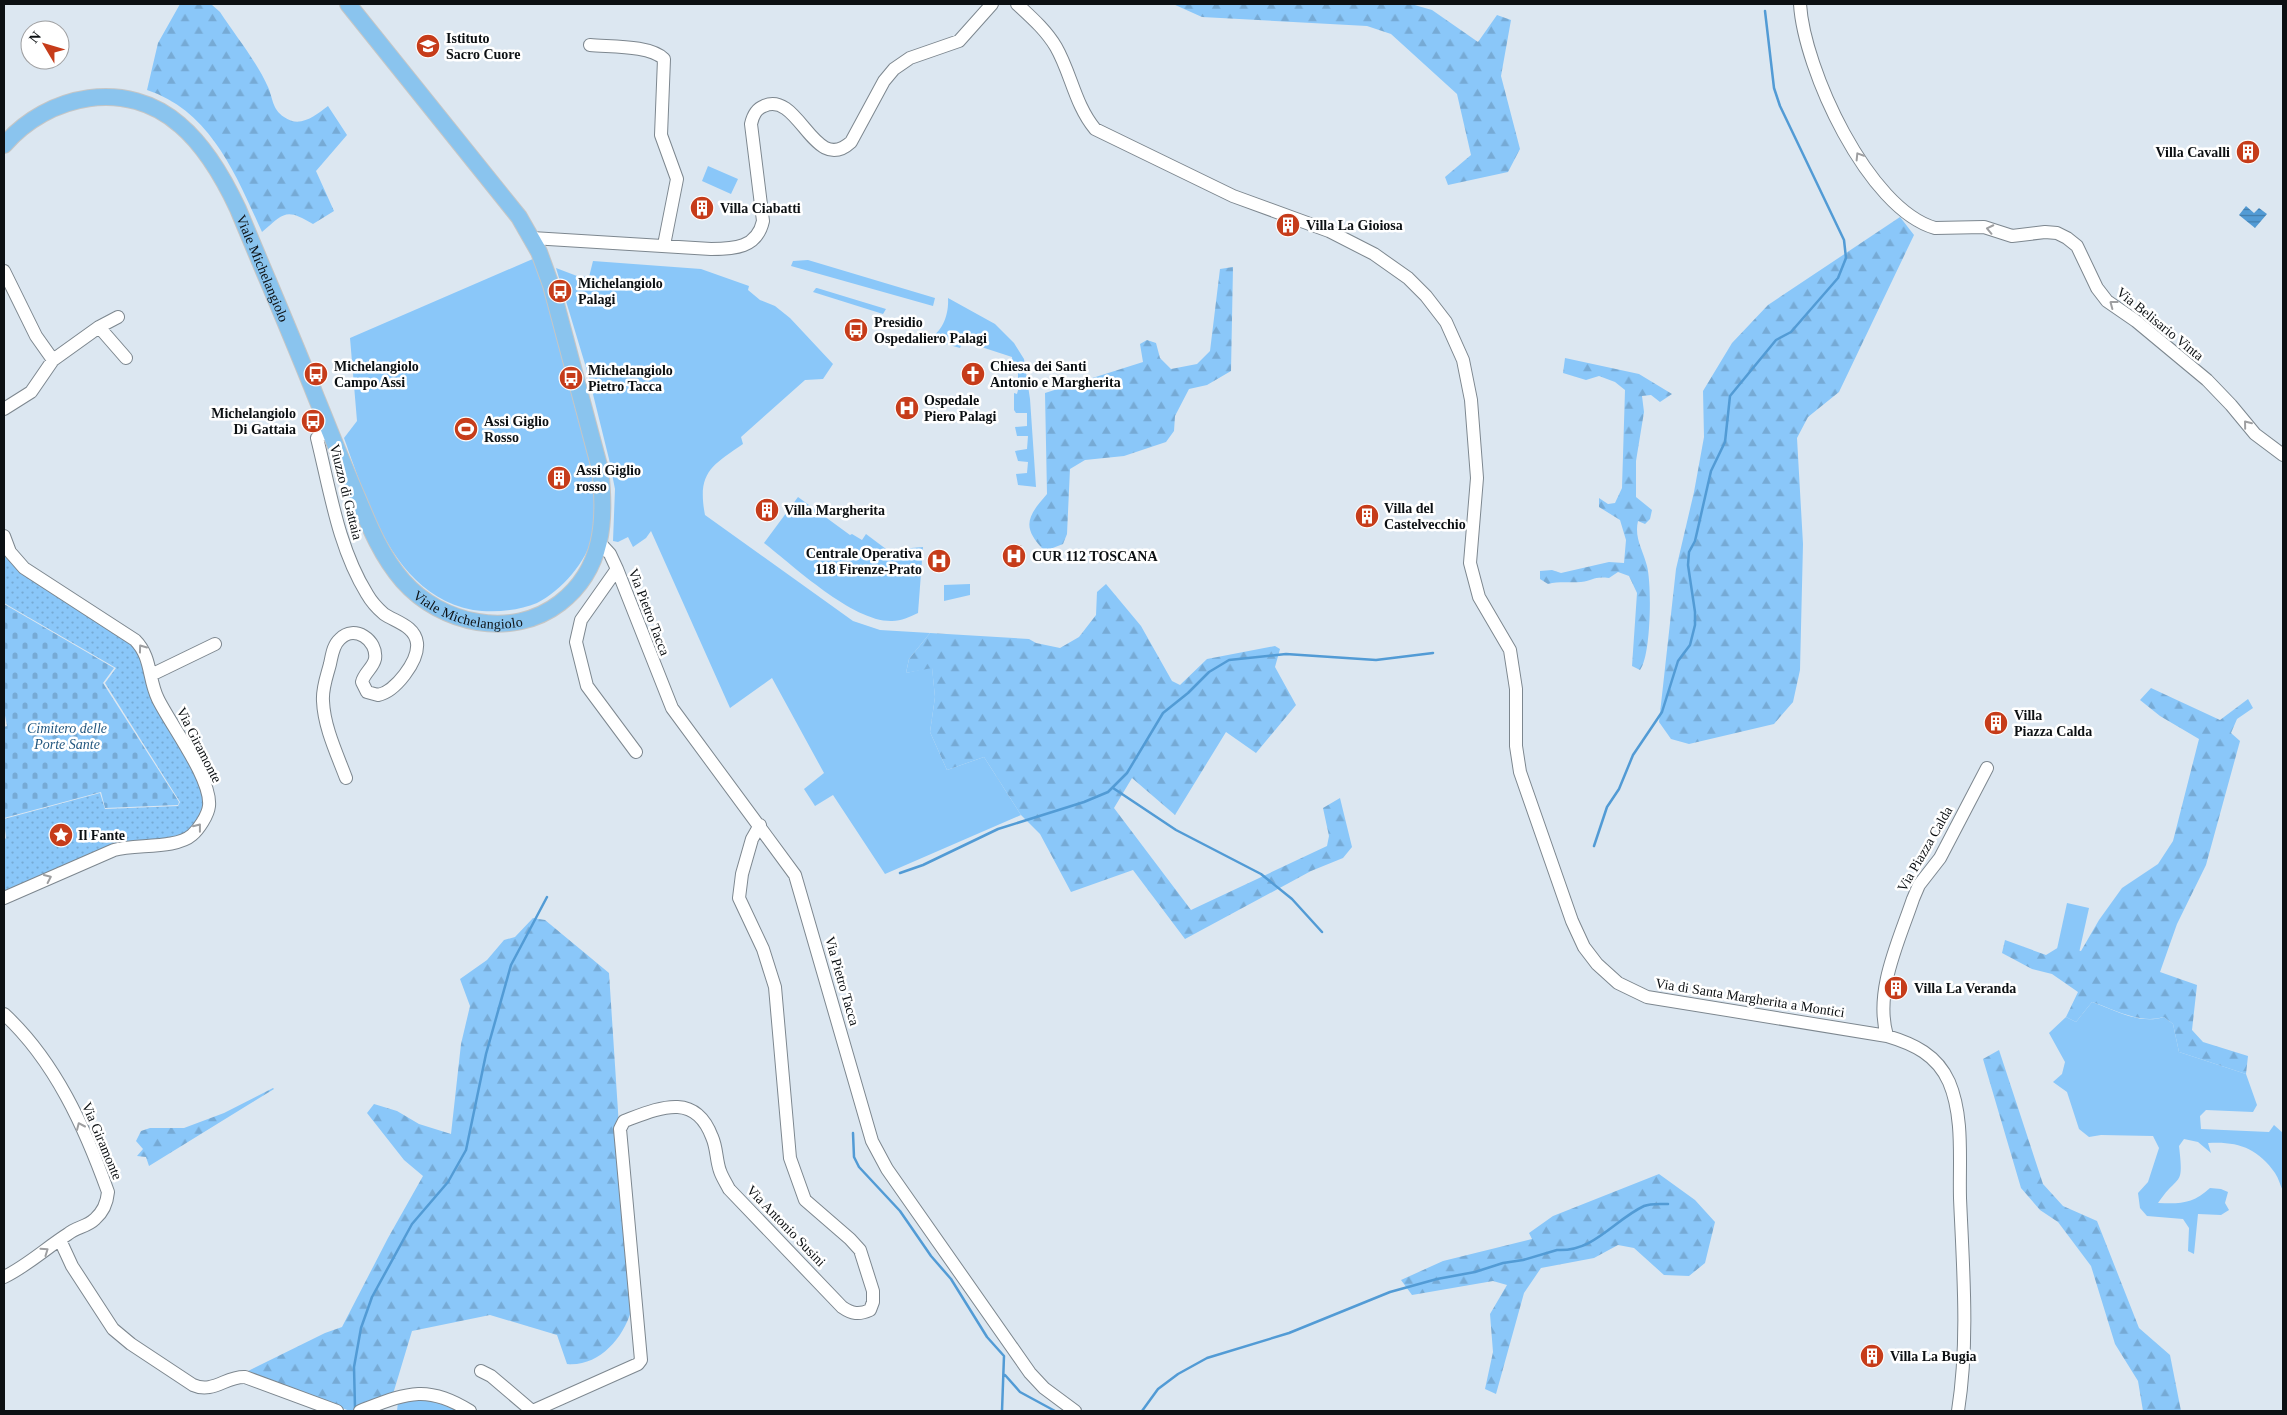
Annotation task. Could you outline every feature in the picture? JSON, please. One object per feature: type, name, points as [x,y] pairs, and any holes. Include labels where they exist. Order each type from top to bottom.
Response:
[{"type":"main road","name":"Viale Michelangiolo","points":[[4,145],[20,128],[44,111],[83,99],[111,97],[136,101],[159,110],[180,124],[202,148],[232,196],[366,519],[386,559],[418,596],[452,616],[470,621],[502,622],[520,620],[544,612],[560,603],[589,570],[600,543],[603,513],[600,469],[551,284],[532,238],[508,202],[348,4]]},
{"type":"street","points":[[532,238],[734,249],[744,247],[762,229],[763,212],[751,124],[758,110],[771,103],[781,105],[819,144],[832,149],[845,147],[851,142],[884,81],[894,69],[910,58],[959,41],[992,4]]},
{"type":"street","name":"Via di Santa Margherita a Montici","points":[[1017,4],[1040,26],[1055,45],[1084,116],[1095,129],[1232,196],[1329,231],[1374,254],[1408,278],[1426,296],[1446,322],[1463,360],[1472,409],[1477,478],[1470,564],[1479,597],[1510,650],[1516,688],[1516,746],[1520,772],[1572,920],[1584,947],[1597,964],[1618,983],[1647,997],[1887,1036],[1908,1042],[1924,1050],[1938,1063],[1948,1081],[1956,1103],[1964,1316],[1963,1382],[1958,1411]]},
{"type":"street","name":"Via Belisario Vinta","points":[[1800,4],[1806,42],[1816,76],[1840,125],[1861,160],[1880,188],[1895,204],[1928,226],[1935,228],[1984,227],[2012,236],[2045,232],[2057,233],[2067,238],[2080,251],[2097,288],[2107,300],[2136,321],[2174,355],[2207,380],[2255,434],[2283,455]]},
{"type":"street","points":[[590,45],[649,50],[659,54],[664,59],[661,135],[677,179],[664,245]]},
{"type":"street","points":[[4,271],[36,336],[53,360]]},
{"type":"street","points":[[4,408],[30,392],[53,360],[98,327],[118,317]]},
{"type":"street","points":[[98,327],[126,358]]},
{"type":"street","name":"Viuzzo di Gattaia","points":[[329,430],[317,438],[344,547],[368,596],[384,614],[411,630],[417,643],[416,654],[409,667],[392,687],[378,694],[368,692],[362,684],[364,675],[375,660],[370,642],[362,635],[352,633],[346,634],[337,643],[324,688],[323,701],[330,733],[346,778]]},
{"type":"street","name":"Via Giramonte","points":[[4,536],[10,552],[24,568],[135,640],[146,654],[158,699],[206,786],[210,805],[204,820],[192,835],[179,842],[128,846],[114,850],[4,898]]},
{"type":"street","name":"Via Pietro Tacca","points":[[600,543],[610,554],[617,569],[672,708],[790,866],[803,898],[872,1141],[887,1170],[1030,1373],[1044,1388],[1075,1411]]},
{"type":"street","points":[[617,569],[581,620],[576,642],[587,686],[636,752]]},
{"type":"street","points":[[151,675],[215,644]]},
{"type":"street","name":"Via Piazza Calda","points":[[1887,1036],[1884,1024],[1884,992],[1913,899],[1919,885],[1940,858],[1987,768]]},
{"type":"street","name":"Via Antonio Susini","points":[[481,1371],[491,1376],[531,1410],[535,1410],[638,1364],[641,1360],[620,1130],[624,1121],[661,1107],[688,1110],[705,1120],[713,1139],[720,1171],[729,1189],[842,1307],[852,1313],[862,1314],[870,1310],[873,1302],[873,1291],[860,1250],[805,1200],[790,1158],[775,987],[763,949],[739,898],[742,874],[752,839],[760,825]]},
{"type":"street","name":"Via Giramonte","points":[[4,1278],[68,1233],[96,1219],[104,1208],[108,1192],[68,1099],[40,1053],[7,1021]]},
{"type":"street","points":[[60,1240],[72,1266],[113,1329],[130,1344],[193,1385],[201,1388],[211,1388],[230,1378],[245,1377],[337,1411]]},
{"type":"street","points":[[360,1411],[406,1394],[445,1397],[470,1411]]},
{"type":"green space","points":[[180,4],[211,4],[220,12],[258,68],[268,87],[275,107],[284,117],[296,122],[302,121],[313,117],[328,106],[347,135],[316,171],[334,211],[313,224],[297,216],[286,214],[262,232],[231,168],[205,129],[188,113],[169,100],[147,90],[158,43]]},
{"type":"green space","points":[[1173,4],[1411,4],[1432,10],[1478,42],[1497,15],[1511,20],[1501,76],[1520,149],[1508,172],[1448,185],[1445,177],[1471,155],[1457,94],[1391,34],[1367,26],[1202,17]]},
{"type":"green space","points":[[708,166],[738,179],[731,194],[702,181]]},
{"type":"green space","points":[[1900,217],[1914,235],[1839,392],[1808,417],[1797,438],[1803,544],[1800,670],[1793,702],[1774,724],[1689,744],[1671,739],[1659,722],[1676,569],[1694,492],[1704,437],[1703,391],[1732,343],[1768,305]]},
{"type":"green space","name":"Assi Giglio Rosso","points":[[535,258],[544,283],[592,470],[596,502],[593,534],[585,555],[572,575],[546,598],[530,606],[514,610],[473,610],[446,601],[423,586],[404,567],[388,544],[375,518],[344,438],[357,421],[350,338]]},
{"type":"green space","points":[[808,260],[935,298],[933,306],[791,266],[793,261]]},
{"type":"green space","points":[[593,261],[701,269],[749,286],[748,290],[760,300],[775,306],[790,318],[833,364],[823,379],[805,380],[741,437],[743,444],[722,458],[709,472],[703,489],[705,515],[853,621],[880,630],[930,633],[909,659],[906,673],[932,667],[935,697],[930,732],[947,770],[984,757],[1021,815],[885,874],[833,795],[815,806],[804,789],[824,773],[772,678],[730,708],[651,531],[646,538],[633,547],[628,537],[618,542],[613,541],[615,489],[609,459],[588,374],[556,268],[577,276],[589,277]]},
{"type":"green space","points":[[1233,267],[1231,371],[1207,385],[1189,389],[1175,416],[1174,431],[1166,442],[1124,456],[1085,460],[1070,469],[1067,534],[1063,544],[1045,551],[1032,535],[1030,522],[1035,509],[1047,494],[1045,393],[1143,362],[1140,344],[1147,340],[1156,343],[1160,358],[1171,369],[1197,364],[1210,351],[1220,269]]},
{"type":"green space","points":[[816,288],[886,309],[883,314],[813,292]]},
{"type":"green space","points":[[948,298],[995,324],[1014,343],[1024,359],[1030,399],[1036,487],[1018,485],[1016,474],[1027,473],[1028,462],[1018,461],[1015,451],[1027,449],[1028,436],[1017,436],[1015,427],[1027,426],[1027,413],[1016,413],[1014,410],[1014,393],[1017,394],[1018,390],[1021,390],[1021,379],[1018,379],[1018,373],[1013,373],[1012,357],[963,341],[960,348],[928,339],[938,332],[944,322]]},
{"type":"green space","points":[[1565,358],[1639,374],[1672,394],[1660,402],[1651,395],[1642,396],[1644,412],[1636,461],[1636,497],[1652,510],[1650,519],[1645,524],[1638,521],[1637,527],[1638,538],[1649,575],[1650,588],[1650,620],[1644,662],[1640,670],[1632,666],[1637,593],[1629,576],[1618,572],[1609,578],[1548,584],[1540,579],[1540,571],[1552,570],[1561,573],[1609,562],[1624,563],[1626,540],[1620,520],[1599,507],[1599,498],[1608,504],[1615,503],[1622,488],[1625,390],[1615,382],[1599,376],[1586,380],[1563,373]]},
{"type":"green space","points":[[798,497],[850,535],[852,534],[862,540],[866,534],[894,555],[900,549],[923,547],[918,613],[902,620],[892,621],[877,619],[860,613],[825,591],[764,543]]},
{"type":"green space","points":[[4,546],[139,648],[207,800],[199,819],[181,838],[155,841],[4,896],[4,840],[6,838],[4,819],[100,793],[105,809],[178,806],[180,802],[105,683],[116,668],[4,603]]},
{"type":"green space","points":[[970,584],[970,595],[944,601],[944,585]]},
{"type":"green space","points":[[1106,584],[1141,626],[1172,681],[1180,685],[1207,659],[1275,646],[1280,649],[1275,667],[1296,705],[1256,753],[1226,732],[1175,815],[1132,778],[1114,808],[1191,910],[1327,846],[1329,836],[1323,808],[1340,798],[1352,847],[1343,858],[1311,871],[1185,939],[1133,870],[1071,892],[1040,834],[1021,815],[984,757],[947,770],[930,732],[935,697],[932,668],[906,673],[909,659],[930,633],[1029,639],[1036,643],[1060,648],[1079,637],[1096,615],[1097,592]]},
{"type":"green space","name":"Cimitero delle Porte Sante","points":[[4,604],[114,668],[103,683],[179,802],[178,805],[105,808],[101,792],[4,818],[4,727],[7,726],[4,710]]},
{"type":"green space","points":[[2151,688],[2220,720],[2248,699],[2253,708],[2237,719],[2231,733],[2240,741],[2206,865],[2177,924],[2160,972],[2197,985],[2192,1030],[2203,1042],[2248,1056],[2246,1074],[2179,1052],[2173,1024],[2164,1017],[2146,1019],[2092,1002],[2076,1022],[2066,1017],[2078,992],[2052,974],[2032,969],[2002,953],[2005,940],[2046,955],[2059,947],[2081,951],[2099,920],[2122,888],[2158,864],[2173,841],[2199,739],[2160,716],[2140,700]]},
{"type":"green space","points":[[2067,903],[2089,908],[2079,953],[2057,949]]},
{"type":"green space","points":[[533,918],[545,920],[609,973],[631,1311],[622,1332],[608,1349],[599,1356],[578,1364],[567,1364],[557,1335],[490,1315],[412,1331],[393,1394],[350,1411],[246,1372],[325,1333],[342,1327],[388,1238],[423,1176],[404,1160],[367,1113],[374,1104],[397,1111],[419,1124],[451,1134],[461,1044],[470,1006],[460,979],[487,960],[504,940],[515,937]]},
{"type":"green space","points":[[2092,1002],[2137,1018],[2155,1019],[2164,1017],[2173,1024],[2179,1052],[2246,1074],[2257,1105],[2253,1112],[2206,1110],[2200,1116],[2201,1129],[2269,1132],[2274,1125],[2283,1133],[2283,1191],[2275,1173],[2254,1152],[2228,1143],[2208,1143],[2211,1153],[2198,1142],[2184,1139],[2179,1146],[2180,1175],[2158,1203],[2186,1202],[2198,1197],[2210,1188],[2228,1192],[2225,1203],[2229,1210],[2221,1215],[2198,1214],[2194,1254],[2188,1251],[2189,1228],[2183,1219],[2147,1216],[2140,1208],[2138,1193],[2148,1182],[2159,1148],[2153,1136],[2101,1135],[2089,1137],[2079,1129],[2067,1092],[2053,1082],[2062,1074],[2065,1062],[2049,1033],[2066,1017],[2076,1022]]},
{"type":"green space","points":[[1999,1050],[2043,1184],[2063,1206],[2097,1221],[2139,1328],[2170,1355],[2181,1411],[2143,1411],[2138,1381],[2115,1344],[2091,1266],[2058,1222],[2040,1210],[2021,1188],[1983,1059]]},
{"type":"green space","points":[[273,1088],[149,1166],[146,1157],[137,1156],[143,1149],[136,1141],[141,1131],[150,1128],[184,1128],[224,1113]]},
{"type":"green space","points":[[1659,1174],[1695,1200],[1715,1222],[1705,1263],[1689,1276],[1664,1275],[1634,1248],[1618,1245],[1594,1258],[1541,1268],[1524,1293],[1496,1394],[1485,1389],[1493,1352],[1490,1314],[1507,1285],[1493,1281],[1412,1295],[1401,1280],[1443,1261],[1532,1239],[1529,1233],[1553,1216]]},
{"type":"green space","points":[[408,1397],[446,1402],[461,1411],[397,1411],[398,1402]]},
{"type":"shaded area","points":[[2246,206],[2254,213],[2259,208],[2267,214],[2255,228],[2239,215]]},
{"type":"waterway","points":[[1594,846],[1607,807],[1619,789],[1633,755],[1662,712],[1678,661],[1690,645],[1695,625],[1695,612],[1688,565],[1689,552],[1695,541],[1711,471],[1725,442],[1730,396],[1776,340],[1791,332],[1838,278],[1846,258],[1844,240],[1780,106],[1774,88],[1765,11]]},
{"type":"waterway","points":[[900,873],[923,865],[998,829],[1084,802],[1108,792],[1127,773],[1163,713],[1188,693],[1209,672],[1229,660],[1286,654],[1376,660],[1433,653]]},
{"type":"waterway","points":[[1113,788],[1176,830],[1261,874],[1292,899],[1322,932]]},
{"type":"waterway","points":[[355,1408],[354,1367],[361,1328],[372,1297],[412,1224],[448,1182],[466,1150],[486,1054],[511,965],[547,897]]},
{"type":"waterway","points":[[853,1133],[854,1157],[859,1167],[900,1211],[931,1256],[951,1279],[987,1337],[1004,1356],[1002,1411]]},
{"type":"waterway","points":[[1142,1411],[1158,1389],[1178,1374],[1207,1358],[1289,1333],[1390,1292],[1557,1250],[1582,1246],[1593,1241],[1644,1206],[1668,1204]]},
{"type":"waterway","points":[[1005,1375],[1020,1392],[1055,1411]]},
{"type":"place","name":"Istituto Sacro Cuore","points":[[428,46]]},
{"type":"place","name":"Villa Cavalli","points":[[2248,152]]},
{"type":"place","name":"Villa Ciabatti","points":[[702,208]]},
{"type":"place","name":"Villa La Gioiosa","points":[[1288,225]]},
{"type":"place","name":"Michelangiolo Palagi","points":[[560,291]]},
{"type":"place","name":"Presidio Ospedaliero Palagi","points":[[856,330]]},
{"type":"place","name":"Michelangiolo Campo Assi","points":[[316,374]]},
{"type":"place","name":"Chiesa dei Santi Antonio e Margherita","points":[[973,374]]},
{"type":"place","name":"Michelangiolo Pietro Tacca","points":[[571,378]]},
{"type":"place","name":"Ospedale Piero Palagi","points":[[907,408]]},
{"type":"place","name":"Michelangiolo Di Gattaia","points":[[313,421]]},
{"type":"place","name":"Assi Giglio Rosso","points":[[466,429]]},
{"type":"place","name":"Assi Giglio rosso","points":[[559,478]]},
{"type":"place","name":"Villa Margherita","points":[[767,510]]},
{"type":"place","name":"Villa del Castelvecchio","points":[[1367,516]]},
{"type":"place","name":"CUR 112 TOSCANA","points":[[1014,556]]},
{"type":"place","name":"Centrale Operativa 118 Firenze-Prato","points":[[939,561]]},
{"type":"place","name":"Villa Piazza Calda","points":[[1996,723]]},
{"type":"place","name":"Il Fante","points":[[61,835]]},
{"type":"place","name":"Villa La Veranda","points":[[1896,988]]},
{"type":"place","name":"Villa La Bugia","points":[[1872,1356]]}]
